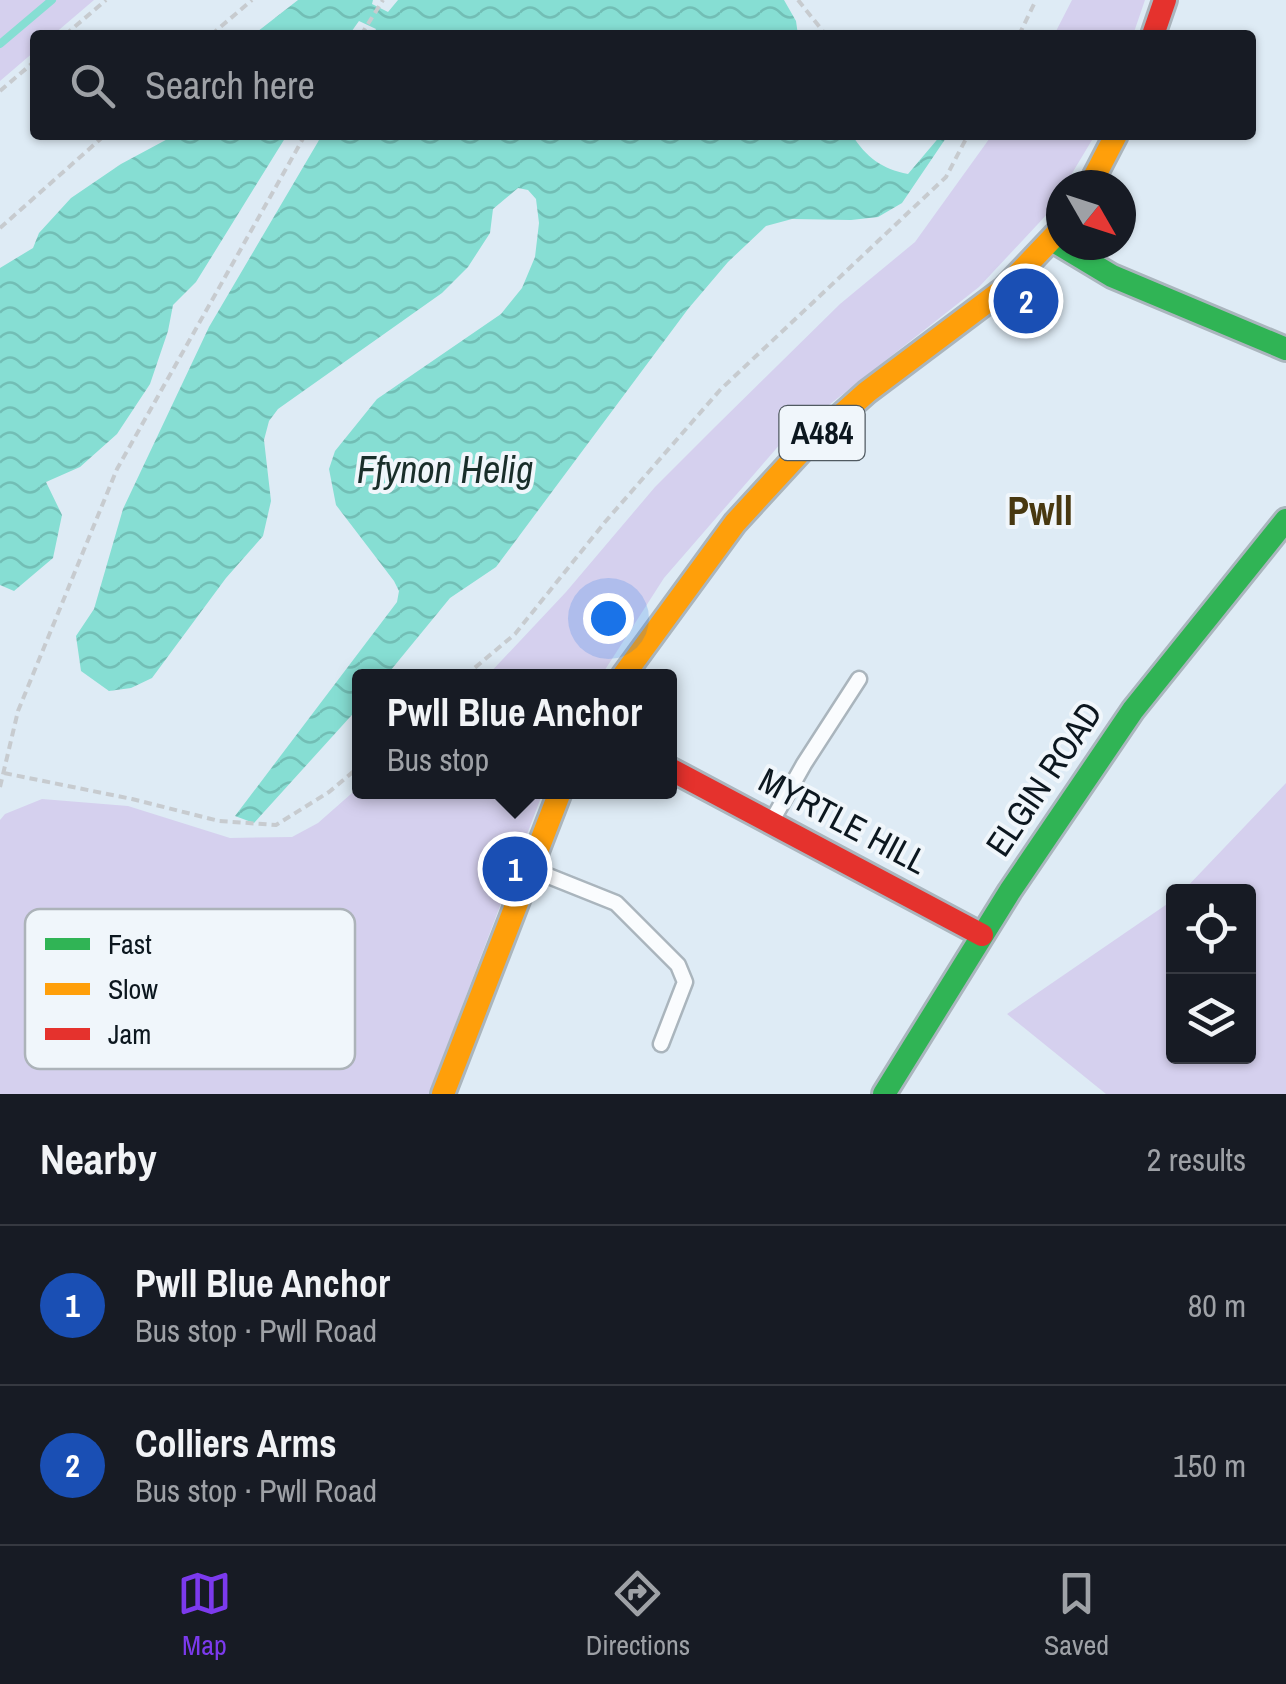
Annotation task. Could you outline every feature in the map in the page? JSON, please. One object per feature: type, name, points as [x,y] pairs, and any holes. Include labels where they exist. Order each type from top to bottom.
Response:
[{"type":"street","points":[[1155,30],[1166,0]]},
{"type":"street","points":[[1098,170],[1113,140]]},
{"type":"street","name":"A484","points":[[628,669],[736,523],[803,449],[867,392],[1004,290],[1046,245]]},
{"type":"street","points":[[1091,260],[1112,276],[1286,349]]},
{"type":"street","name":"ELGIN ROAD","points":[[884,1094],[982,935],[1133,710],[1286,520]]},
{"type":"street","name":"MYRTLE HILL","points":[[677,773],[982,935]]},
{"type":"street","points":[[443,1094],[557,799]]},
{"type":"lane","points":[[771,823],[859,679]]},
{"type":"lane","points":[[530,869],[616,902],[678,966],[685,982],[661,1044]]},
{"type":"path","points":[[72,30],[106,0]]},
{"type":"path","points":[[218,30],[252,0]]},
{"type":"path","points":[[364,30],[383,0]]},
{"type":"path","points":[[798,0],[822,30]]},
{"type":"path","points":[[1021,30],[1036,0]]},
{"type":"path","points":[[0,91],[30,65]]},
{"type":"path","points":[[0,228],[99,140]]},
{"type":"path","points":[[0,787],[18,711],[117,469],[302,140]]},
{"type":"path","points":[[473,669],[515,634],[605,522],[720,390],[946,177],[965,140]]},
{"type":"path","points":[[4,772],[219,821],[276,825],[352,773]]},
{"type":"shaded area","points":[[0,0],[94,0],[59,30],[30,30],[30,55],[0,81]]},
{"type":"shaded area","points":[[1072,0],[1145,0],[1135,30],[1057,30]]},
{"type":"shaded area","points":[[988,140],[1092,140],[1074,170],[1046,170],[1046,215],[979,287],[782,442],[664,578],[606,669],[494,669],[566,592],[655,487],[840,304],[915,242]]},
{"type":"shaded area","points":[[1286,783],[1286,1094],[1106,1094],[1007,1014],[1166,905],[1166,1064],[1256,1064],[1256,884],[1190,884]]},
{"type":"shaded area","points":[[352,793],[352,799],[540,799],[429,1094],[0,1094],[0,820],[5,814],[42,799],[128,806],[230,838],[292,837],[318,823]]},
{"type":"water","points":[[298,0],[373,0],[372,4],[388,12],[398,0],[784,0],[797,30],[376,30],[359,21],[353,30],[259,30]]},
{"type":"water","points":[[166,140],[284,140],[196,282],[173,305],[150,384],[117,434],[80,467],[46,482],[62,515],[53,558],[14,591],[0,585],[0,268],[33,248],[39,233],[71,198]]},
{"type":"water","name":"Ffynon Helig","points":[[319,140],[856,140],[875,161],[908,174],[937,140],[945,140],[902,203],[878,217],[792,219],[766,226],[728,262],[688,309],[496,567],[450,598],[392,669],[352,669],[352,715],[254,823],[235,816],[397,602],[399,591],[394,581],[336,505],[329,469],[335,451],[377,399],[501,314],[522,288],[535,257],[539,223],[536,199],[528,190],[518,188],[493,209],[490,233],[468,267],[442,293],[278,409],[269,421],[264,440],[271,501],[263,536],[226,578],[152,678],[131,688],[109,691],[81,671],[76,636],[94,609],[123,509],[209,327]]},
{"type":"waterway","points":[[0,44],[52,0]]},
{"type":"traffic: fast","points":[[1085,260],[1112,276],[1286,349]]},
{"type":"traffic: fast","points":[[884,1094],[1010,891],[1133,710],[1286,520]]},
{"type":"traffic: slow","points":[[1098,170],[1113,140]]},
{"type":"traffic: slow","points":[[628,669],[735,523],[803,449],[867,392],[1004,289],[1046,245]]},
{"type":"traffic: slow","points":[[443,1094],[557,799]]},
{"type":"traffic: jam","points":[[1155,30],[1165,0]]},
{"type":"traffic: jam","points":[[677,773],[982,935]]},
{"type":"place","name":"Colliers Arms","points":[[1026,301]]},
{"type":"place","name":"Pwll Blue Anchor","points":[[515,869]]},
{"type":"district","name":"Pwll","points":[[1040,511]]}]
